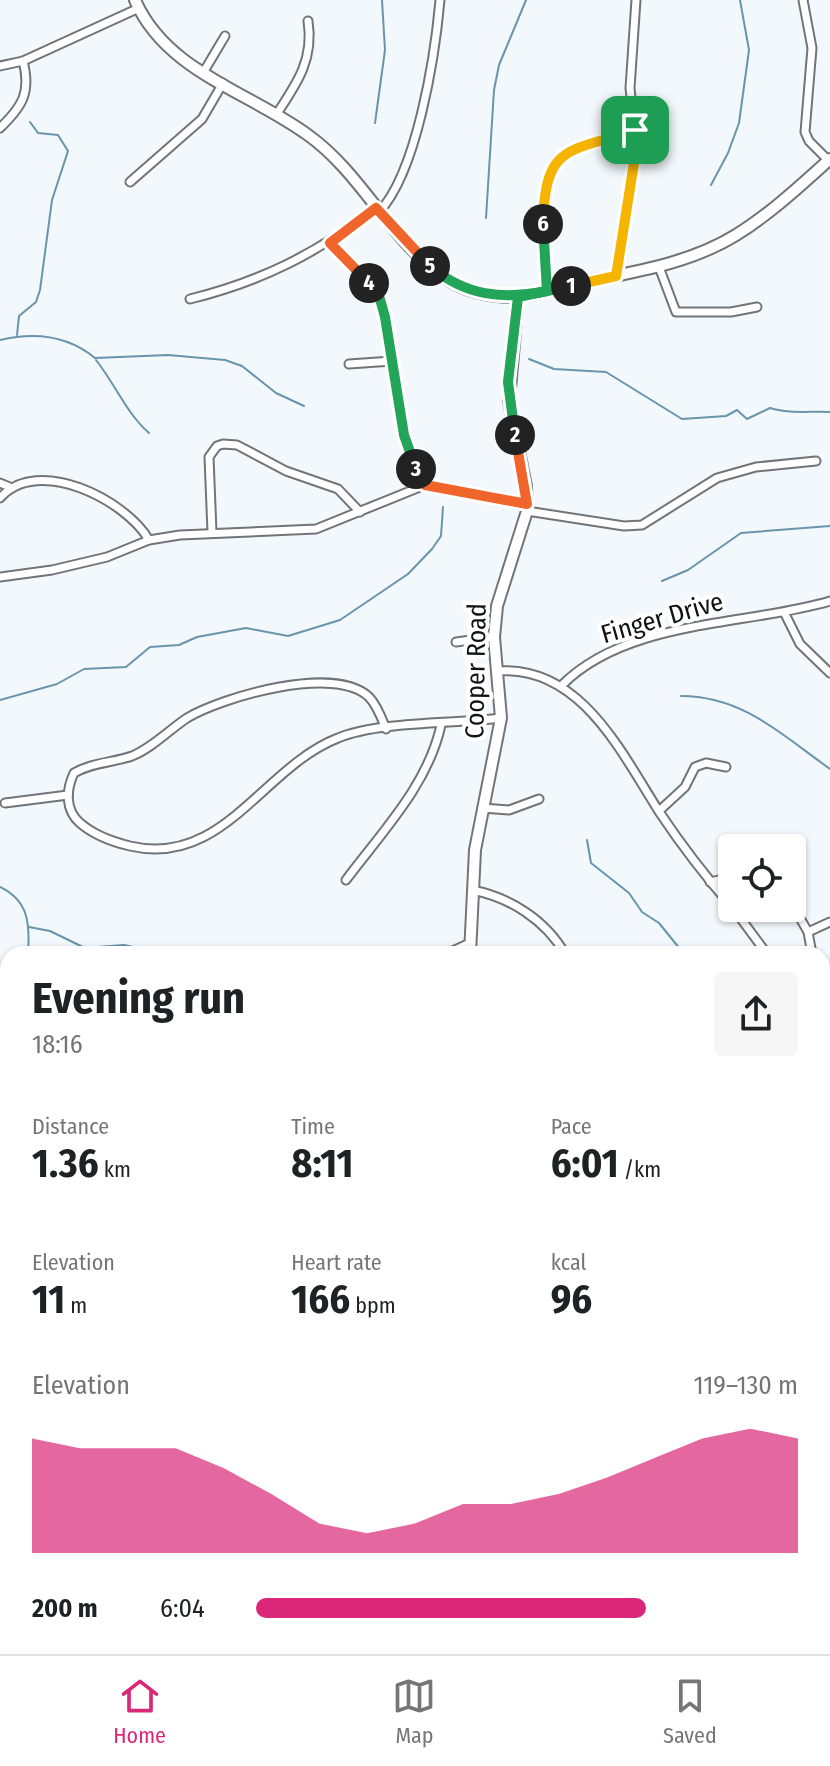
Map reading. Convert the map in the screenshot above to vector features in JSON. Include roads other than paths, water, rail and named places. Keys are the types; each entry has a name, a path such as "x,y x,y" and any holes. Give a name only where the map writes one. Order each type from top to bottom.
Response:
{"main road":[{"path":"137,4 153,32 175,54 203,73 278,112 318,141 416,253 453,283 490,296 518,297 659,267 735,236 829,160"},
{"name":"Cooper Road","path":"470,946 472,890 482,808 501,718 494,637 499,592 527,508 509,401 518,297"}],"street":[{"path":"190,299 252,280 330,243 377,210 397,187 420,118 440,0"},
{"path":"616,276 634,163 635,130 630,88 636,0"},
{"path":"803,0 812,48 805,132 809,141 829,160"},
{"path":"0,66 23,61 137,4"},
{"path":"278,112 306,67 311,36 308,21"},
{"path":"203,73 225,36"},
{"path":"0,128 19,110 26,96 23,61"},
{"path":"130,182 202,119 223,83"},
{"path":"547,291 543,208 551,165 562,155 635,130"},
{"path":"330,243 380,299 404,435 425,485"},
{"path":"659,267 676,312 731,312 757,307"},
{"path":"349,364 392,361"},
{"path":"212,532 209,457 223,444 237,445 286,471 338,489 351,499 360,512"},
{"path":"0,577 93,560 149,540 212,532 316,529 425,485 624,526 642,525 717,478 756,467 816,461"},
{"path":"0,498 12,488 33,480 95,493 130,515 149,540"},
{"path":"0,483 12,488"},
{"name":"Finger Drive","path":"562,685 581,666 614,651 709,622 785,614 830,601"},
{"path":"785,614 800,644 830,673"},
{"path":"456,642 494,637"},
{"path":"498,671 527,671 562,685 615,740 659,811 718,891"},
{"path":"386,729 369,697 348,687 327,684 263,690 207,707 133,756 86,766 74,773 68,795 75,817 106,839 139,848 172,848 219,829 312,752 337,738 386,729 501,718"},
{"path":"346,880 424,773 441,725"},
{"path":"659,811 685,787 695,767 706,763 726,767"},
{"path":"5,803 68,795"},
{"path":"482,808 509,810 539,799"},
{"path":"710,882 718,880"},
{"path":"472,890 512,903 547,931 559,946"},
{"path":"744,922 761,946"},
{"path":"802,922 811,946"},
{"path":"808,932 830,922"}],"waterway":[{"path":"375,123 385,50 382,0"},
{"path":"486,218 494,90 499,65 526,0"},
{"path":"711,185 739,123 749,50 740,0"},
{"path":"17,335 19,316 36,302 40,290 52,200 68,151 58,135 38,133 30,122"},
{"path":"0,340 25,336 50,337 73,344 95,358 168,355 225,360 242,366 276,393 304,406"},
{"path":"529,359 554,369 606,372 682,419 726,416 737,410 747,419 770,408 792,412 830,412"},
{"path":"96,360 134,417 149,433"},
{"path":"0,700 57,684 84,669 126,667 150,647 179,645 197,637 246,628 288,636 340,620 408,574 432,549 441,536 443,507"},
{"path":"662,581 688,570 741,533 830,526"},
{"path":"681,696 703,698 743,710 830,769"},
{"path":"587,840 591,863 629,893 642,912 659,923 678,946"},
{"path":"0,887 17,899 26,914 28,946"},
{"path":"29,927 50,931 81,946"},
{"path":"111,946 128,946"}]}
